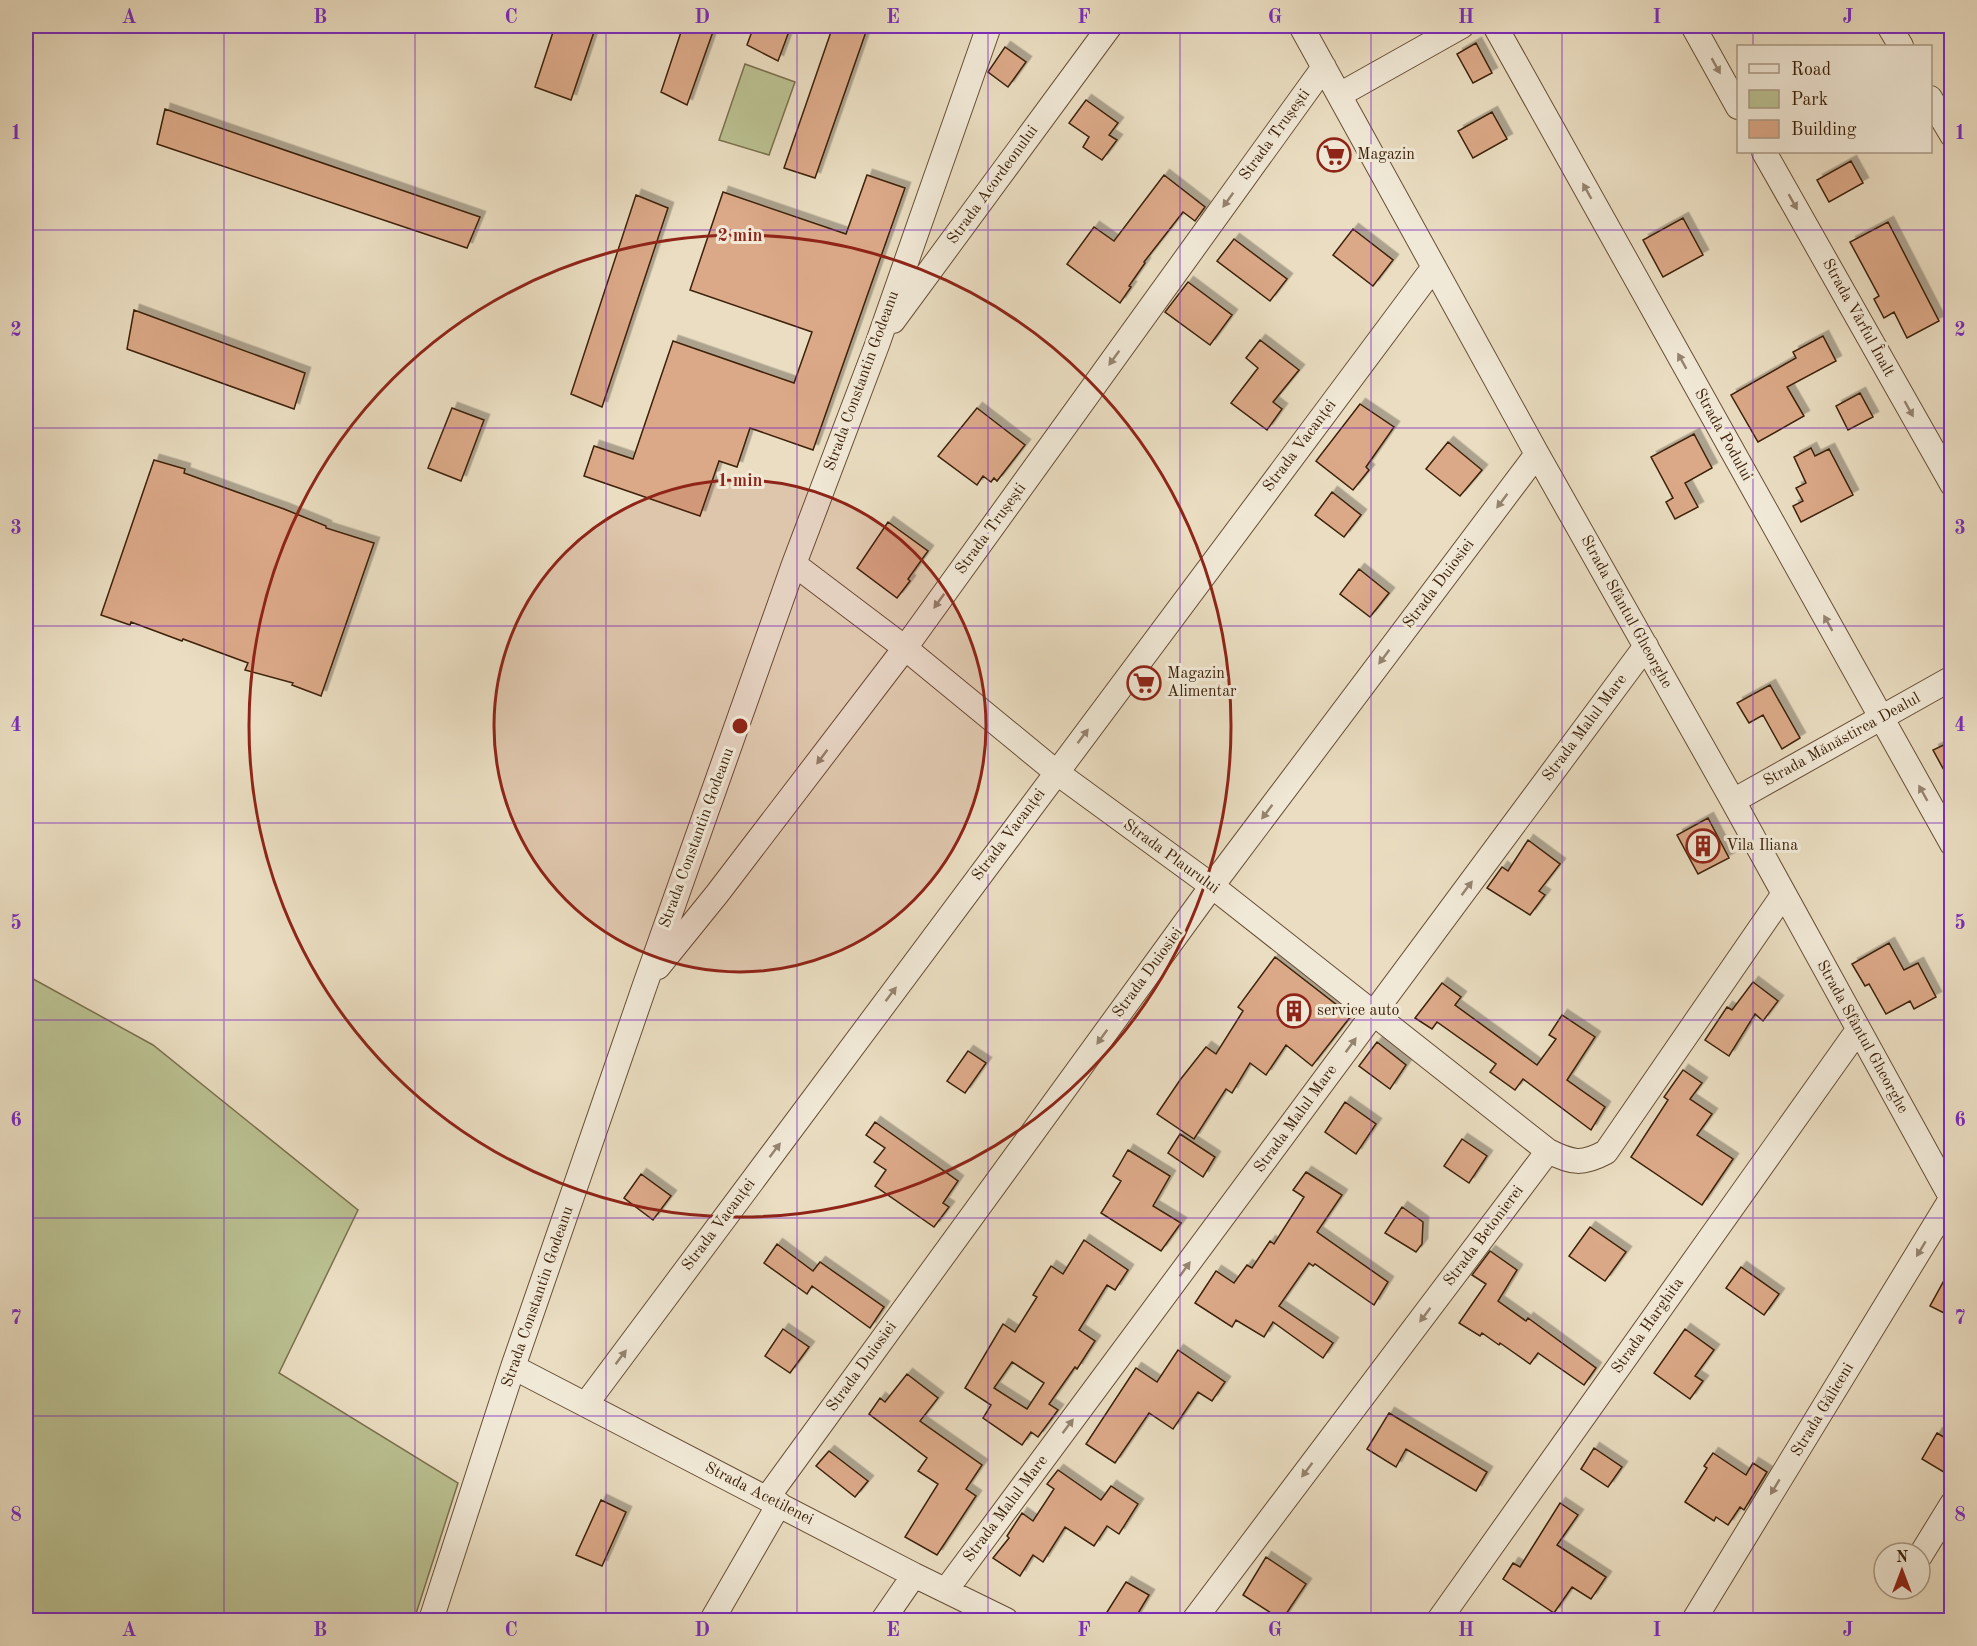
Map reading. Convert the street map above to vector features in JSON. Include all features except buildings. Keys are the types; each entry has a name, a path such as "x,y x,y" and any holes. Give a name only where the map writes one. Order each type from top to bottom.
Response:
{"street":[{"name":"Strada Constantin Godeanu","path":"431,1620 513,1367 646,982 794,564 877,345 989,26"},
{"name":"Strada Acordeonului","path":"877,345 1110,26"},
{"name":"Strada Sfântul Gheorghe","path":"1301,26 1341,94 1537,454 1733,801 1951,1199"},
{"path":"1341,94 1462,26"},
{"name":"Strada Podului","path":"1495,26 1952,844"},
{"path":"1693,26 1737,104"},
{"path":"1889,26 1900,45"},
{"name":"Strada Trușești","path":"646,982 717,894 906,648 1324,67"},
{"path":"1932,101 1952,135"},
{"name":"Strada Vârful Înalt","path":"1765,153 1952,484"},
{"name":"Strada Vacanței","path":"586,1404 1434,267"},
{"name":"Strada Duiosiei","path":"712,1620 773,1501 1212,886 1537,454"},
{"name":"Strada Plaurului","path":"794,564 906,648 1056,772 1212,886 1548,1151"},
{"name":"Strada Malul Mare","path":"946,1590 1646,646"},
{"name":"Strada Mănăstirea Dealul","path":"1733,801 1952,678"},
{"path":"1548,1151 1580,1163 1606,1152 1783,895"},
{"name":"Strada Harghita","path":"1439,1620 1858,1030"},
{"name":"Strada Betonierei","path":"1194,1620 1548,1151"},
{"name":"Strada Găliceni","path":"1694,1620 1951,1199"},
{"name":"Strada Acetilenei","path":"513,1367 914,1575 1006,1620"},
{"path":"1929,1541 1952,1503"},
{"path":"883,1620 914,1575"}],"green space":[{"path":"745,64 795,82 769,155 719,140"},
{"path":"26,975 153,1045 358,1210 279,1373 458,1483 414,1620 26,1620"}],"place":[{"name":"Magazin","path":"1334,155"},
{"name":"Magazin Alimentar","path":"1144,683"},
{"name":"Vila Iliana","path":"1703,846"},
{"name":"service auto","path":"1294,1011"}]}
